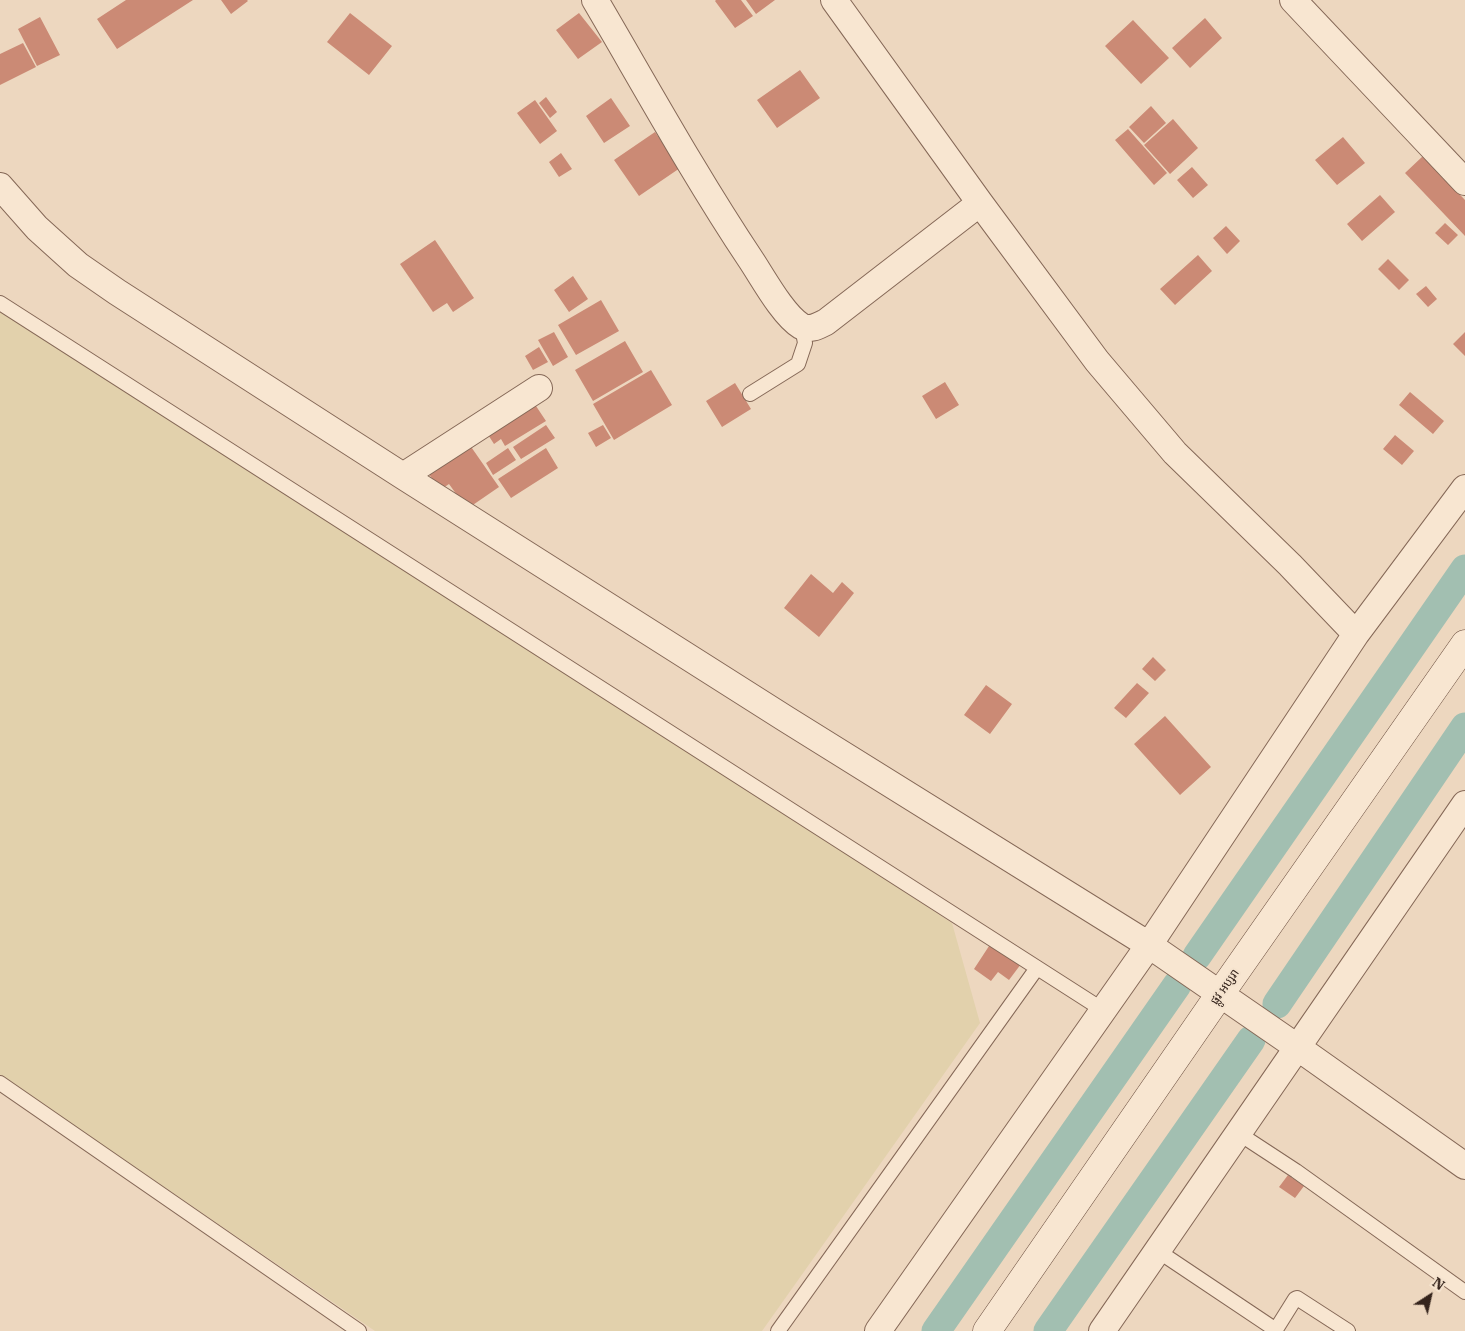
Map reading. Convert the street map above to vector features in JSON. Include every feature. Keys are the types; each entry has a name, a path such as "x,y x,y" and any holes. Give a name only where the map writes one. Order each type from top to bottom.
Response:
{"street":[{"path":"595,0 713,203 776,299 802,327 813,328 826,322 980,203"},
{"path":"834,0 980,203 1097,361 1169,446 1290,565 1356,634"},
{"path":"1293,0 1465,182"},
{"path":"0,186 37,228 78,266 402,476 1149,945 1298,1047 1465,1166"},
{"path":"402,476 539,388"},
{"path":"878,1331 1149,945 1356,634 1465,488"},
{"name":"ផ្លូវ អប្សរា","path":"988,1331 1220,994 1465,644"},
{"path":"1102,1331 1465,804"}],"lane":[{"path":"0,303 1103,1010"},
{"path":"750,394 798,364 805,343 802,327"},
{"path":"778,1331 1037,968"},
{"path":"0,1083 359,1331"},
{"path":"1238,1133 1296,1171 1465,1292"},
{"path":"1158,1251 1276,1330 1297,1298 1348,1331"}],"shaded area":[{"path":"0,295 952,923 980,1023 762,1331 375,1331 0,1075"}],"building":[{"path":"126,0 193,0 117,49 97,19"},
{"path":"221,0 247,0 248,1 231,14"},
{"path":"716,0 741,0 753,16 735,28"},
{"path":"746,0 775,0 756,14"},
{"path":"350,13 392,46 369,75 327,42"},
{"path":"579,13 602,42 578,59 556,30"},
{"path":"40,17 60,55 37,66 18,29"},
{"path":"1205,18 1222,38 1190,68 1172,48"},
{"path":"1133,20 1169,58 1141,84 1105,46"},
{"path":"23,43 36,67 0,85 0,54"},
{"path":"800,70 820,98 777,128 757,100"},
{"path":"546,97 557,112 550,118 539,103"},
{"path":"611,98 630,126 604,143 586,116"},
{"path":"535,100 557,131 540,144 517,113"},
{"path":"1151,106 1166,123 1144,143 1129,127"},
{"path":"1173,119 1198,148 1170,174 1144,145"},
{"path":"1128,129 1167,173 1154,185 1115,140"},
{"path":"655,132 680,168 639,196 614,160"},
{"path":"1343,137 1365,163 1337,185 1315,160"},
{"path":"561,153 572,169 559,177 549,162"},
{"path":"1423,156 1465,200 1465,236 1405,173"},
{"path":"1192,167 1208,185 1193,198 1177,180"},
{"path":"1380,195 1395,212 1362,241 1347,224"},
{"path":"1445,223 1458,235 1448,245 1435,233"},
{"path":"1226,226 1240,241 1227,254 1213,238"},
{"path":"435,240 474,298 453,312 447,303 433,312 400,264"},
{"path":"1198,255 1212,271 1175,305 1160,289"},
{"path":"1388,259 1409,280 1399,290 1378,269"},
{"path":"573,276 588,299 569,312 554,290"},
{"path":"1426,286 1437,299 1428,307 1416,294"},
{"path":"601,300 619,331 576,355 558,325"},
{"path":"554,332 568,357 553,366 538,340"},
{"path":"1465,332 1465,356 1453,344"},
{"path":"625,341 643,372 593,401 575,370"},
{"path":"539,347 548,362 533,370 525,356"},
{"path":"651,370 672,405 614,440 593,404"},
{"path":"945,382 959,405 936,419 922,396"},
{"path":"735,383 751,409 722,427 706,401"},
{"path":"1410,392 1444,421 1433,434 1399,405"},
{"path":"532,400 546,421 505,446 501,439 494,444 485,430"},
{"path":"546,425 555,438 521,459 513,447"},
{"path":"603,425 611,438 596,447 588,433"},
{"path":"1395,435 1414,451 1402,465 1383,449"},
{"path":"467,441 499,487 467,509 449,484 440,490 426,470"},
{"path":"508,448 516,460 493,475 486,463"},
{"path":"546,448 558,468 511,498 498,479"},
{"path":"811,574 833,593 842,582 854,593 819,637 784,608"},
{"path":"1153,657 1166,670 1155,681 1142,669"},
{"path":"1137,683 1149,693 1126,718 1114,708"},
{"path":"986,685 1012,704 990,734 964,715"},
{"path":"1165,716 1211,767 1180,795 1134,744"},
{"path":"991,943 1021,964 1009,980 998,972 991,981 974,969"},
{"path":"1288,1175 1304,1186 1295,1198 1279,1187"}],"waterway":[{"path":"1197,956 1465,569"},
{"path":"1277,1004 1465,727"},
{"path":"936,1331 1177,985"},
{"path":"1048,1331 1251,1040"}]}
